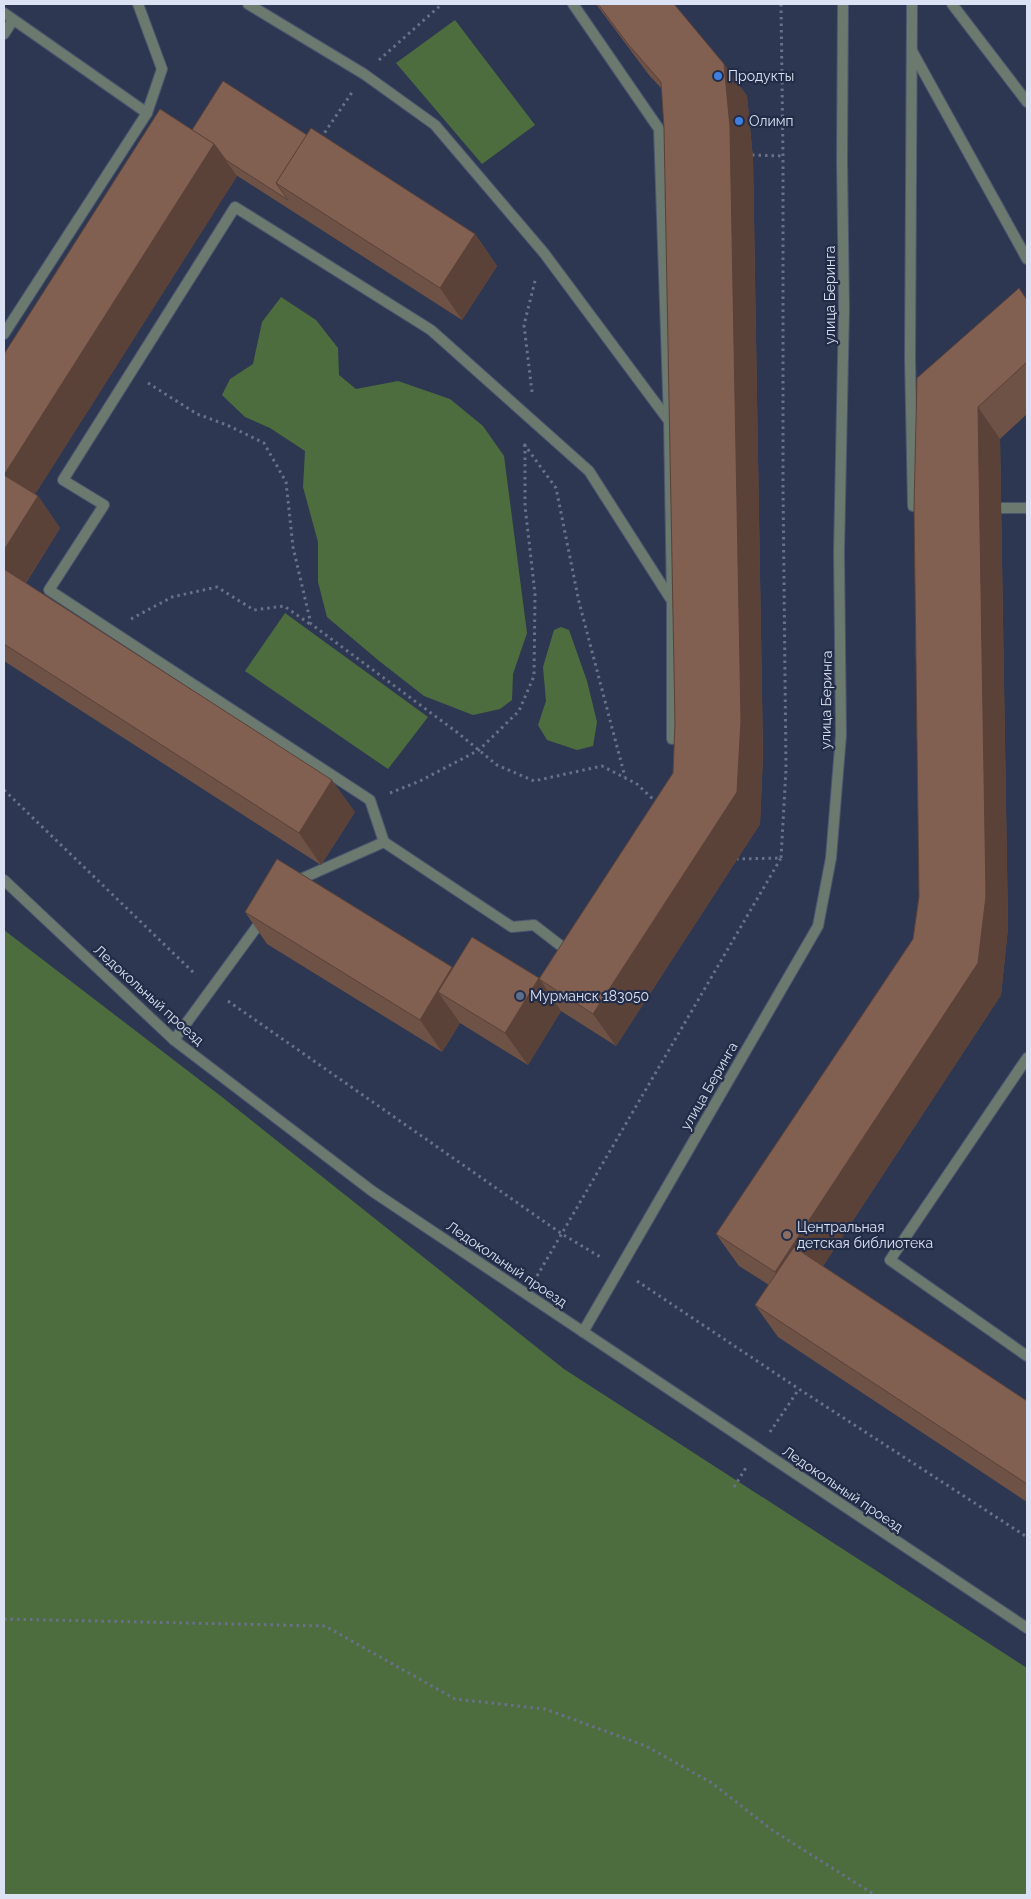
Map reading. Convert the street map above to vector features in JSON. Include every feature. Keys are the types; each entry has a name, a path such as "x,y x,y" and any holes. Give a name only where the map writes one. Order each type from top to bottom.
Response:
{"street":[{"path":"4,334 147,114 162,68 138,4"},
{"path":"248,4 364,74 435,125 544,253 669,421"},
{"path":"573,4 659,129 669,421 672,739"},
{"name":"улица Беринга","path":"583,1332 818,926 831,858 841,734 840,552 844,309 842,160 843,4"},
{"path":"912,4 910,359 913,506 937,508"},
{"path":"952,4 1027,102"},
{"path":"4,13 147,114"},
{"path":"4,34 13,20"},
{"path":"912,50 1027,259"},
{"path":"576,933 565,949 534,925 512,927 384,842 370,800 49,590 104,505 63,480 235,207 431,330 589,471 672,601"},
{"path":"1002,508 1027,508"},
{"path":"288,884 384,842"},
{"name":"Ледокольный проезд","path":"4,880 174,1040 372,1190 1027,1628"},
{"path":"174,1040 272,906"},
{"path":"1027,1058 890,1260 1027,1356"}],"path":[{"path":"527,1294 781,858 786,769 781,4"},
{"path":"752,155 783,156"},
{"path":"370,800 420,781 479,750 519,711 534,676 535,594 525,506 524,444 534,422 532,377 524,325 544,253"},
{"path":"132,372 197,414 264,443 286,482 293,547 311,624"},
{"path":"524,444 556,488 579,602 625,778"},
{"path":"107,628 130,619 172,597 217,587 254,610 284,606 311,624 497,765 534,781 602,766 637,784 664,810"},
{"path":"4,790 211,989 562,1234 619,1269 1027,1537"},
{"path":"737,859 781,858"},
{"path":"4,1619 325,1626 455,1699 545,1709 646,1746 712,1783 772,1830 876,1895"}],"green space":[{"path":"455,20 535,125 482,164 396,63"},
{"path":"281,297 316,320 338,348 339,375 356,389 398,381 450,399 483,426 504,456 527,633 513,674 512,700 500,709 473,715 424,696 327,617 318,582 318,542 303,487 305,451 270,428 245,417 222,395 230,379 253,364 262,322"},
{"path":"285,613 428,717 388,769 245,671"},
{"path":"561,627 569,630 587,681 597,722 593,746 577,750 547,740 538,725 546,701 543,667 554,630"},
{"path":"4,930 222,1097 564,1369 1027,1668 1027,1895 4,1895"}],"building":[{"path":"598,4 674,4 724,64 730,127 741,721 737,792 593,1014 539,979 673,773 675,723 664,128 661,82 627,43"},
{"path":"223,81 307,135 276,183 288,200 226,160 214,144 192,130"},
{"path":"160,109 214,144 4,475 4,354"},
{"path":"311,128 475,234 440,288 276,183"},
{"path":"1019,288 1027,300 1027,362 978,407 986,896 978,963 775,1272 716,1234 913,939 919,897 914,508 917,378"},
{"path":"4,475 38,496 4,550"},
{"path":"4,569 332,780 299,833 4,644"},
{"path":"277,859 452,967 420,1020 245,912"},
{"path":"472,937 539,978 505,1033 438,992"},
{"path":"794,1247 1027,1401 1027,1484 755,1305"}],"place":[{"name":"Продукты","path":"718,76"},
{"name":"Олимп","path":"739,121"},
{"name":"Мурманск 183050","path":"520,996"},
{"name":"Центральная детская библиотека","path":"787,1235"}]}
